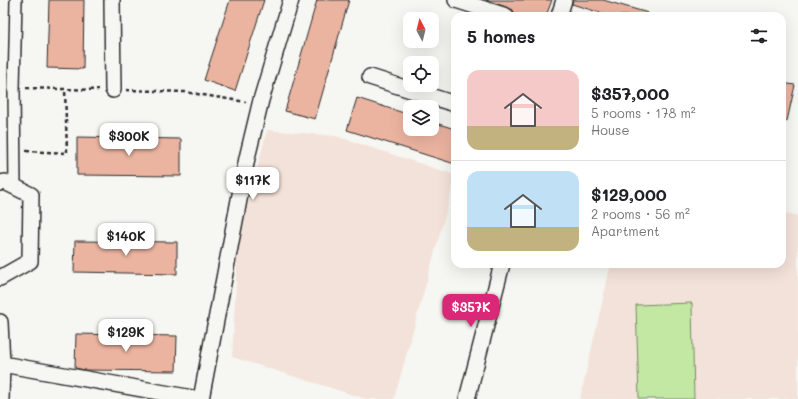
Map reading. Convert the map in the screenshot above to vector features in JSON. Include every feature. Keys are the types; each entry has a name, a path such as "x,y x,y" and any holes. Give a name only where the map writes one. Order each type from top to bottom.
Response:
{"street":[{"path":"15,187 14,88 16,0"},
{"path":"112,0 113,90"},
{"path":"201,399 247,158 260,105 292,0"},
{"path":"456,0 494,12"},
{"path":"560,12 564,0"},
{"path":"370,77 451,103"},
{"path":"0,183 4,182 31,195 30,261 0,278"},
{"path":"467,399 501,268"},
{"path":"0,322 2,364 1,399"},
{"path":"2,364 198,399"}],"path":[{"path":"14,88 185,92 260,105"},
{"path":"15,150 67,153 65,89"}],"shaded area":[{"path":"267,130 336,136 451,174 451,193 394,399 366,399 232,357 238,243"},
{"path":"786,213 798,216 798,399 580,399 610,268 786,268"}],"green space":[{"path":"692,303 694,399 639,399 636,305"}],"building":[{"path":"49,0 84,0 83,69 47,68"},
{"path":"230,0 264,0 235,91 204,80"},
{"path":"317,0 349,0 315,119 285,111"},
{"path":"486,0 552,0 548,12 514,12 509,8"},
{"path":"573,0 603,0 645,12 598,12 572,4"},
{"path":"786,84 795,85 786,121"},
{"path":"357,98 403,113 403,136 439,136 439,124 451,128 451,163 347,130"},
{"path":"77,137 181,139 181,176 77,175"},
{"path":"75,241 177,242 177,274 74,272"},
{"path":"76,334 177,336 176,371 85,370 75,368"}]}
